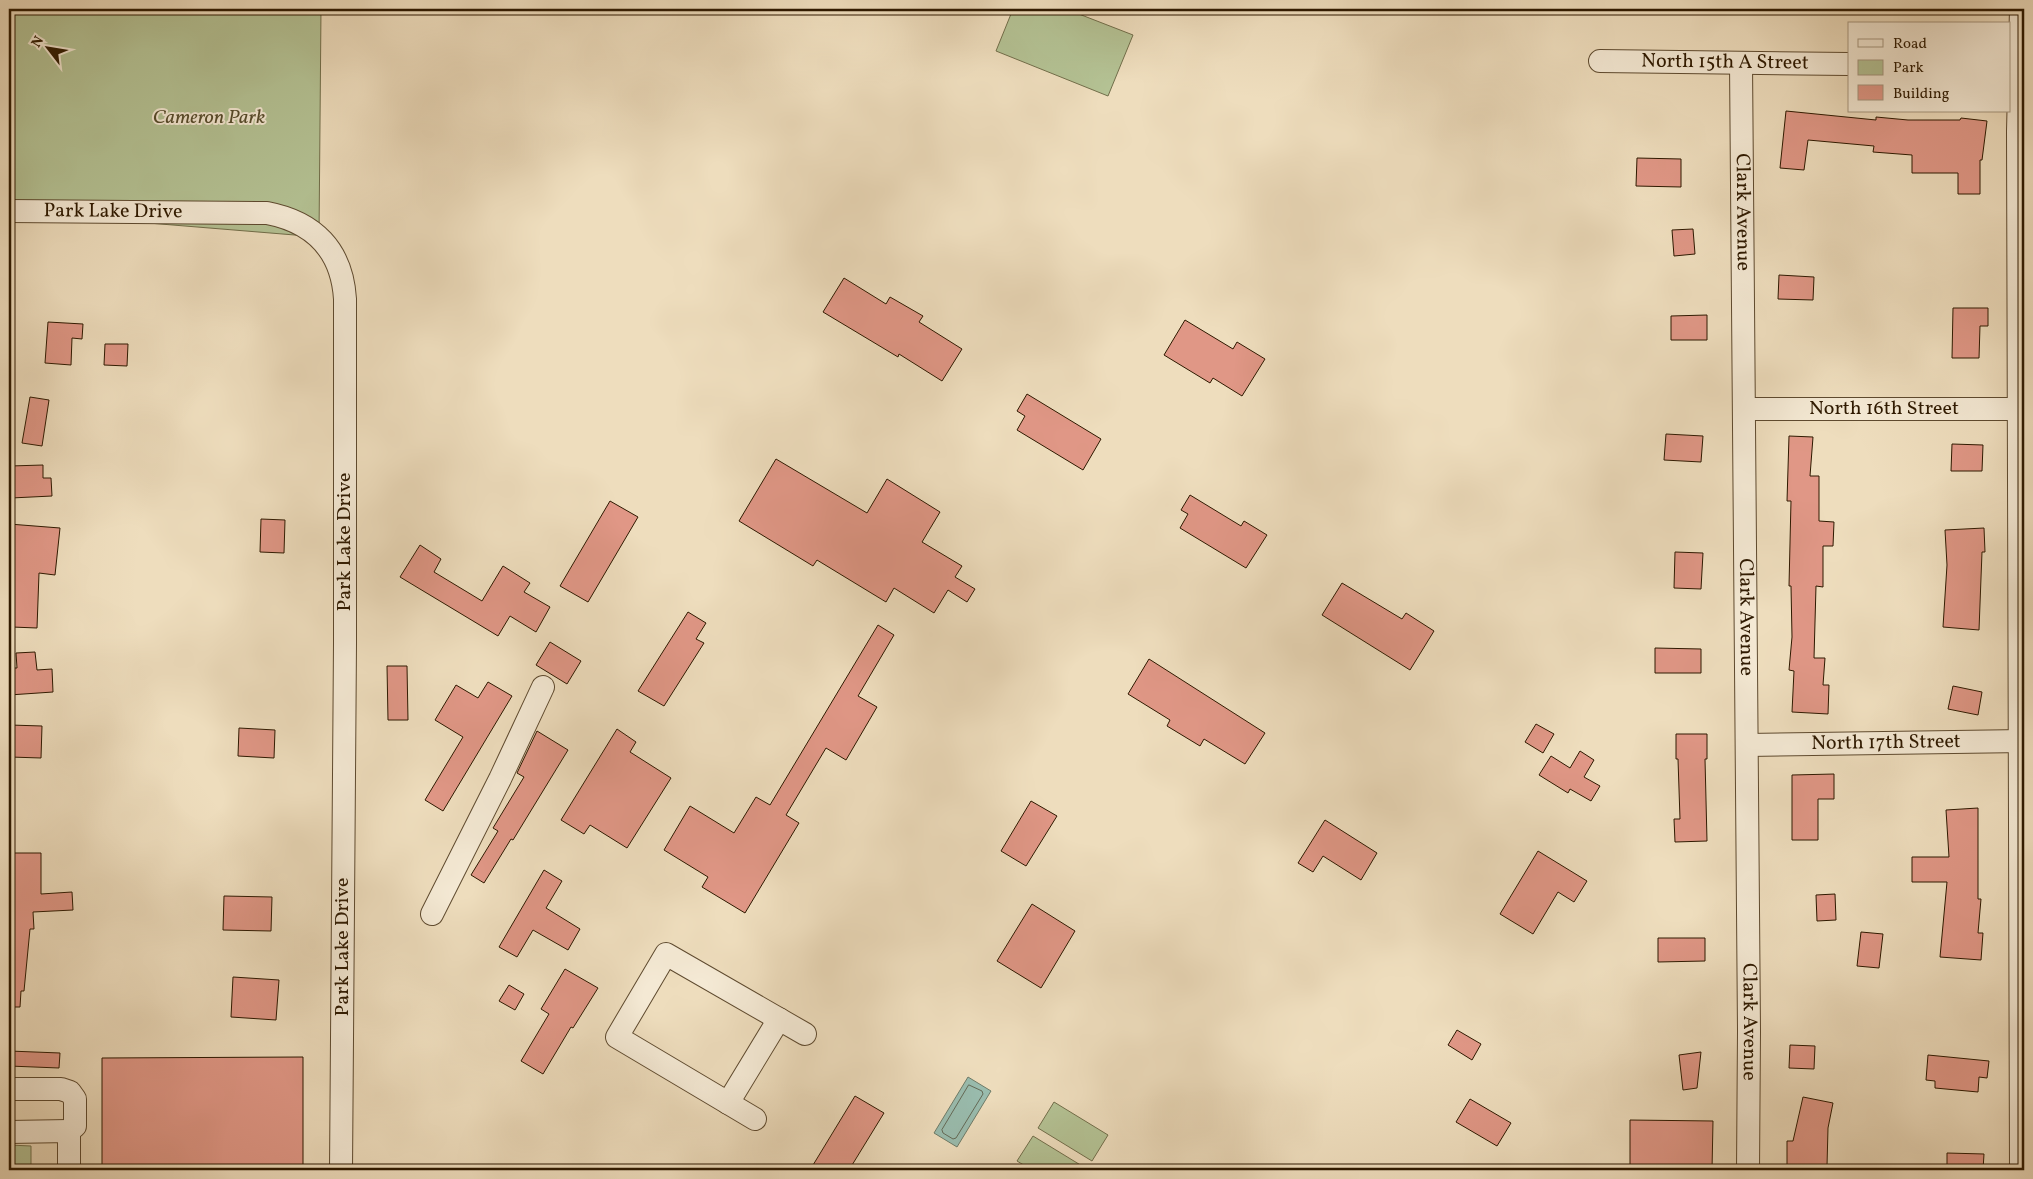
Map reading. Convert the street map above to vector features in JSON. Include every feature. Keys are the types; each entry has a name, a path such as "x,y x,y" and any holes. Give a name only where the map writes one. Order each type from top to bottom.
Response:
{"street":[{"path":"2021,9 2018,65 2022,741 2021,1170"},
{"name":"North 15th A Street","path":"1600,61 1848,64"},
{"name":"Clark Avenue","path":"1741,63 1747,745 1748,1170"},
{"name":"Park Lake Drive","path":"9,210 267,213 286,217 305,226 319,237 329,248 341,273 344,282 345,299 341,1170"},
{"name":"North 16th Street","path":"1744,409 2021,409"},
{"path":"432,914 500,779 543,687"},
{"name":"North 17th Street","path":"1747,745 2022,741"},
{"path":"755,1118 617,1037 666,954 805,1034"},
{"path":"728,1103 779,1019"},
{"path":"9,1089 61,1090 70,1092 75,1099 74,1126 69,1131 9,1132"},
{"path":"69,1131 69,1170"}],"green space":[{"name":"Cameron Park","path":"9,9 321,9 319,237 14,212 9,208"},
{"path":"1013,9 1066,9 1133,35 1108,96 996,51"},
{"path":"1054,1102 1108,1135 1092,1161 1038,1128"},
{"path":"1033,1136 1087,1169 1032,1170 1017,1161"},
{"path":"9,1145 31,1146 31,1170 9,1170"}],"water":[{"path":"968,1077 991,1091 957,1147 934,1133"}],"building":[{"path":"1786,111 1876,120 1876,117 1908,120 1960,120 1961,118 1987,121 1982,160 1980,160 1980,194 1958,194 1958,173 1912,173 1912,155 1873,152 1874,146 1808,140 1804,170 1780,168"},
{"path":"1637,158 1681,159 1681,187 1636,186"},
{"path":"1693,229 1695,254 1674,256 1672,230"},
{"path":"1779,275 1814,277 1813,300 1778,299"},
{"path":"844,278 886,304 890,297 923,316 919,322 962,349 942,381 899,354 898,357 823,312"},
{"path":"1953,308 1988,308 1988,326 1980,326 1979,358 1952,358"},
{"path":"1707,315 1707,340 1671,340 1671,316"},
{"path":"1185,320 1233,349 1237,342 1265,359 1242,396 1213,378 1210,383 1164,355"},
{"path":"48,322 83,324 82,339 72,338 71,365 45,363"},
{"path":"105,344 128,344 127,366 104,365"},
{"path":"1027,394 1101,439 1083,470 1017,430 1025,416 1017,411"},
{"path":"30,397 49,400 42,446 22,443"},
{"path":"1666,434 1703,436 1701,462 1664,460"},
{"path":"1789,436 1813,437 1810,476 1819,476 1819,521 1834,522 1833,546 1823,546 1823,587 1816,586 1814,658 1825,658 1823,685 1829,685 1828,714 1792,712 1794,671 1789,670 1792,637 1791,586 1789,586 1791,501 1787,501"},
{"path":"1952,444 1983,445 1982,471 1951,471"},
{"path":"776,459 867,513 887,479 940,512 922,542 962,566 955,577 975,589 967,602 948,590 934,613 894,588 886,602 817,560 813,566 739,521"},
{"path":"43,465 43,478 51,478 52,496 11,498 10,466"},
{"path":"1190,495 1241,526 1244,521 1267,535 1246,568 1180,528 1188,514 1181,510"},
{"path":"610,501 638,517 588,602 560,586"},
{"path":"261,519 285,520 284,553 260,552"},
{"path":"9,524 60,528 55,575 39,573 37,628 12,627 13,571 9,571"},
{"path":"1984,528 1985,552 1982,552 1979,630 1943,627 1947,565 1945,530"},
{"path":"420,545 441,559 434,572 482,601 503,566 530,583 524,592 550,607 536,632 510,616 498,636 400,577"},
{"path":"1675,552 1703,553 1701,589 1674,588"},
{"path":"1342,583 1402,619 1406,613 1434,631 1410,670 1322,615"},
{"path":"688,612 706,623 696,639 704,643 664,706 638,691"},
{"path":"878,625 894,635 858,696 877,707 846,760 826,748 786,815 799,823 745,913 702,887 708,877 664,850 690,806 734,833 756,797 770,805"},
{"path":"550,642 581,661 567,684 536,665"},
{"path":"1655,648 1701,649 1701,673 1655,673"},
{"path":"35,652 37,670 52,669 53,692 9,695 9,668 17,668 16,653"},
{"path":"1149,659 1265,733 1245,764 1204,739 1200,746 1167,726 1170,720 1128,694"},
{"path":"387,666 407,666 408,720 388,720"},
{"path":"488,682 512,696 443,811 425,800 463,737 435,720 456,685 478,698"},
{"path":"1953,686 1982,692 1978,715 1948,709"},
{"path":"1536,724 1554,734 1543,753 1525,742"},
{"path":"10,725 42,726 41,758 10,757"},
{"path":"239,728 275,730 274,758 238,756"},
{"path":"617,729 636,742 630,752 671,778 627,848 590,825 584,834 561,820"},
{"path":"537,731 568,750 513,840 511,839 484,883 471,875 498,831 493,828 524,777 517,773"},
{"path":"1676,734 1707,734 1707,759 1705,759 1707,841 1675,842 1674,819 1680,819"},
{"path":"1580,751 1594,760 1584,777 1600,786 1591,801 1570,789 1568,793 1539,775 1551,756 1570,768"},
{"path":"1834,774 1834,799 1818,799 1818,840 1792,840 1792,775"},
{"path":"1031,801 1057,816 1026,866 1001,851"},
{"path":"1978,808 1978,899 1981,899 1978,933 1983,933 1981,960 1940,957 1947,882 1912,882 1912,857 1949,857 1946,810"},
{"path":"1325,820 1377,853 1361,880 1323,856 1313,872 1298,863"},
{"path":"1538,851 1587,881 1574,902 1558,892 1533,934 1500,914"},
{"path":"12,853 41,853 41,894 72,892 73,910 33,912 34,929 30,929 24,991 21,991 20,1007 9,1007 9,950 13,951 10,896 12,896"},
{"path":"544,870 562,881 546,908 580,929 568,950 533,930 517,957 499,947"},
{"path":"1835,894 1836,920 1817,921 1816,895"},
{"path":"224,896 272,897 271,931 223,930"},
{"path":"1032,904 1075,931 1041,988 997,961"},
{"path":"1861,932 1883,934 1879,968 1857,966"},
{"path":"1658,938 1705,938 1705,961 1658,962"},
{"path":"565,969 598,988 573,1028 571,1027 543,1074 521,1061 549,1014 541,1009"},
{"path":"233,977 279,980 276,1020 231,1017"},
{"path":"509,985 524,994 515,1010 499,1001"},
{"path":"1457,1030 1481,1044 1472,1060 1448,1045"},
{"path":"1790,1045 1815,1046 1814,1069 1789,1068"},
{"path":"9,1051 60,1053 59,1068 9,1066"},
{"path":"1701,1052 1697,1088 1683,1090 1679,1055"},
{"path":"1928,1055 1989,1061 1987,1078 1979,1077 1978,1092 1935,1088 1935,1081 1926,1080"},
{"path":"303,1057 303,1170 102,1170 102,1058"},
{"path":"855,1096 884,1113 849,1170 810,1170"},
{"path":"1803,1097 1833,1103 1828,1128 1827,1166 1787,1165 1787,1141 1793,1141"},
{"path":"1470,1099 1511,1123 1497,1146 1456,1122"},
{"path":"1630,1120 1713,1121 1712,1170 1630,1170"},
{"path":"1947,1153 1984,1154 1983,1170 1947,1170"}]}
